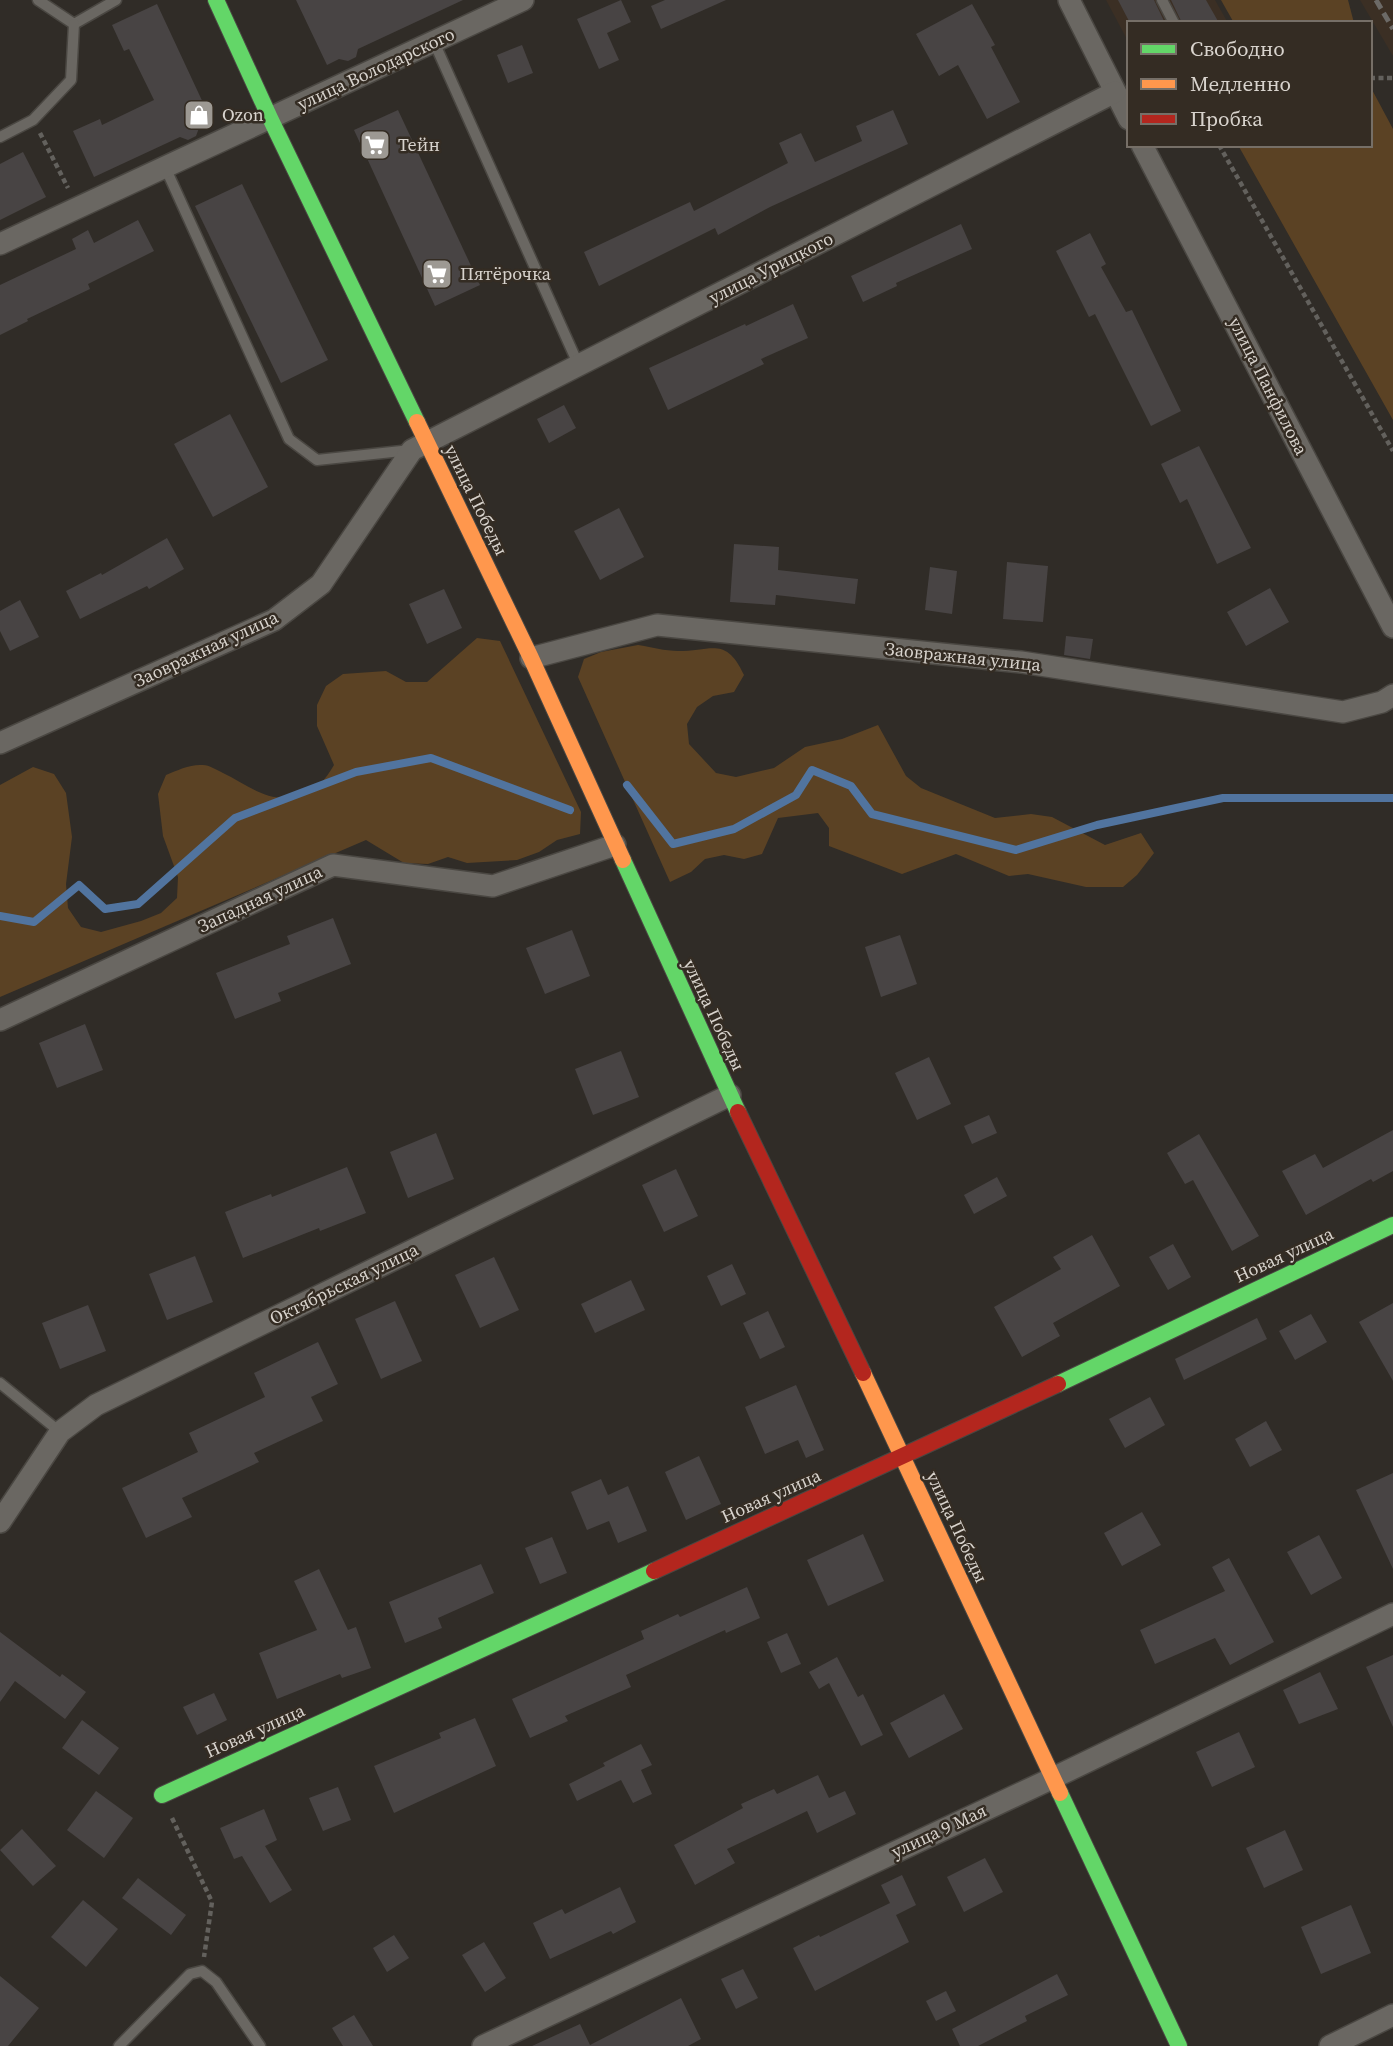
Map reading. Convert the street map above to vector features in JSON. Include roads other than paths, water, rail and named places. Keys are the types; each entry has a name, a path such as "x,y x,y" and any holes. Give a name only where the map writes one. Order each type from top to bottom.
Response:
{"street":[{"name":"улица Победы","path":"216,0 419,447 531,658 730,1095 1179,2046"},
{"name":"улица Володарского","path":"0,244 523,0"},
{"path":"1069,0 1122,90 1127,111"},
{"name":"улица Урицкого","path":"419,447 1122,90"},
{"name":"улица Панфилова","path":"1143,147 1393,627"},
{"name":"Заовражная улица","path":"0,743 274,620 321,584 419,447"},
{"name":"Заовражная улица","path":"531,658 657,625 1021,662 1343,712 1382,702 1393,695"},
{"name":"Западная улица","path":"0,1020 333,865 493,886 615,845"},
{"name":"Октябрьская улица","path":"0,1522 60,1432 96,1405 730,1095"},
{"name":"Новая улица","path":"162,1795 903,1457 1393,1225"},
{"name":"улица 9 Мая","path":"483,2046 1053,1778 1393,1614"},
{"path":"1330,2046 1393,2015"}],"lane":[{"path":"38,0 74,24"},
{"path":"74,24 116,0"},
{"path":"1162,0 1173,21"},
{"path":"0,137 33,120 71,80 74,24"},
{"path":"434,42 579,366"},
{"path":"165,167 289,439 317,460 419,447"},
{"path":"0,1383 60,1432"},
{"path":"119,2046 190,1974 202,1971 216,1982 260,2046"}],"waterway":[{"path":"0,916 34,922 79,885 105,909 138,904 235,818 356,772 431,758 570,810"},
{"path":"627,785 673,844 734,829 796,795 812,770 851,786 872,814 1016,850 1097,825 1223,798 1393,798"}],"railway":[{"path":"1376,0 1393,29"}],"place":[{"name":"Ozon","path":"199,115"},
{"name":"Тейн","path":"375,145"},
{"name":"Пятёрочка","path":"437,274"}]}
